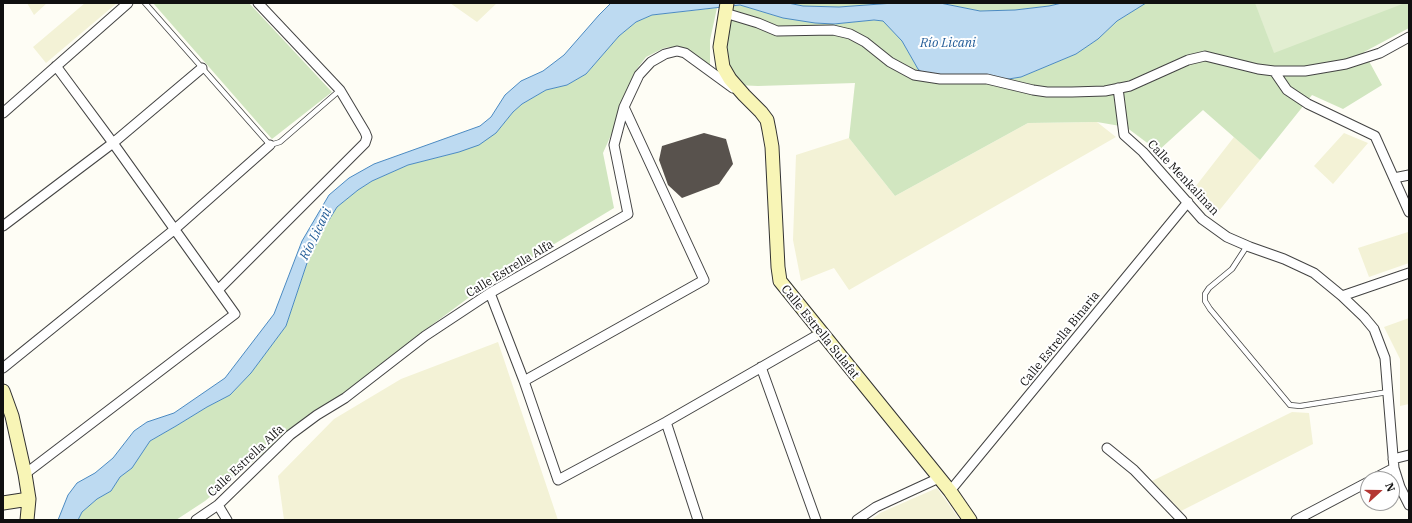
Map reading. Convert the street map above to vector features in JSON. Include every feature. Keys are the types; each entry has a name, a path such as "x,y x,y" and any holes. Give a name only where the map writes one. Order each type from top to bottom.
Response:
{"street":[{"path":"3,113 128,3"},
{"path":"218,290 365,143 367,137 340,90 258,3"},
{"path":"726,8 777,31 833,30 850,34 865,42 890,62 914,74 940,79 987,80 1047,92 1105,91 1130,86 1188,60 1205,56 1258,69 1274,71 1305,71 1346,64 1380,53 1409,37"},
{"name":"Calle Estrella Sulafat","path":"726,8 720,47 723,67 730,79 761,112 766,120 769,130 772,148 780,281 950,491 970,520"},
{"name":"Calle Estrella Alfa","path":"196,520 218,505 296,431 317,415 345,398 425,336 490,293 628,214 614,145 624,107 639,75 651,62 665,54 677,51 685,53 744,95"},
{"path":"25,474 235,314 114,143 56,66"},
{"path":"3,226 114,143 202,68"},
{"path":"1274,71 1287,90 1308,104 1375,136 1409,212"},
{"name":"Calle Menkalinan","path":"1118,88 1124,135 1143,152 1202,219 1227,237 1284,259 1314,273 1364,316 1374,329 1385,358 1393,464 1400,487 1409,505"},
{"path":"524,381 704,280 624,107"},
{"path":"3,368 175,229 270,145"},
{"path":"1394,178 1409,175"},
{"name":"Calle Estrella Binaria","path":"950,491 1188,202"},
{"path":"1342,296 1409,273"},
{"path":"490,293 524,381 558,480 666,422 821,333"},
{"path":"761,368 816,520"},
{"path":"3,392 7,417 25,474 28,499 27,520"},
{"path":"666,422 698,520"},
{"path":"1107,448 1134,470 1182,520"},
{"path":"1384,471 1409,455"},
{"path":"857,520 876,507 939,478"},
{"path":"1296,520 1360,486"},
{"path":"3,503 28,499"},
{"path":"218,505 227,520"}],"lane":[{"path":"145,3 270,145 280,142 340,90"},
{"path":"1247,246 1232,269 1209,288 1205,294 1205,301 1290,405 1300,406 1388,392"}],"green space":[{"path":"27,3 47,3 34,15"},
{"path":"85,3 117,3 46,63 33,47"},
{"path":"153,3 249,3 332,92 272,139"},
{"path":"450,3 497,3 477,22"},
{"path":"788,3 894,3 839,7 803,6"},
{"path":"940,3 1062,3 1015,10 980,11"},
{"path":"1146,3 1409,3 1409,28 1364,52 1382,85 1343,109 1312,95 1260,160 1203,110 1158,151 1126,127 1097,122 1028,123 895,196 849,138 855,83 758,86 736,85 728,72 726,51 732,6 740,5 783,18 834,24 874,20 884,21 902,41 918,69 996,81 1021,77 1076,54 1098,39 1117,21"},
{"path":"1255,3 1405,3 1274,53"},
{"path":"717,8 710,40 710,69 691,53 679,46 664,48 646,57 636,70 625,94 615,126 603,153 614,208 483,287 413,339 377,372 300,423 205,501 176,520 78,520 82,512 97,499 111,491 120,477 132,468 150,441 230,395 251,373 286,326 307,263 324,228 337,207 358,190 372,181 408,165 459,152 496,133 513,112 522,104 546,90 567,85 586,74 619,36 636,22 652,15"},
{"path":"1097,122 1116,137 849,290 834,268 801,281 793,240 796,155 849,138 895,196 1028,123"},
{"path":"1344,133 1368,143 1333,184 1314,166"},
{"path":"1234,137 1260,160 1214,217 1192,191"},
{"path":"1408,232 1409,263 1369,277 1358,248"},
{"path":"1409,318 1409,404 1400,406 1400,359 1384,327"},
{"path":"498,342 558,520 284,520 278,476 334,419 401,379"},
{"path":"1292,412 1309,413 1313,444 1181,511 1152,481"},
{"path":"937,488 960,520 871,520 880,513"}],"water":[{"name":"Río Licani","path":"611,3 788,3 803,6 839,7 894,3 940,3 980,11 1015,10 1062,3 1146,3 1117,21 1098,39 1076,54 1021,77 996,81 931,80 918,69 902,41 883,21 874,20 834,24 815,23 783,18 740,5 652,15 636,22 619,36 586,74 567,85 546,90 522,104 513,112 496,133 479,145 459,152 408,165 372,181 337,207 324,228 307,263 286,326 251,373 230,395 150,441 132,468 120,477 111,491 97,499 82,512 78,520 58,520 68,495 77,483 95,473 113,458 134,431 147,422 174,413 225,378 274,314 302,241 329,195 349,178 374,164 480,126 491,117 505,95 521,81 543,71 564,55"}],"building":[{"path":"704,133 726,139 733,164 719,184 682,198 668,185 659,160 662,146"}]}
